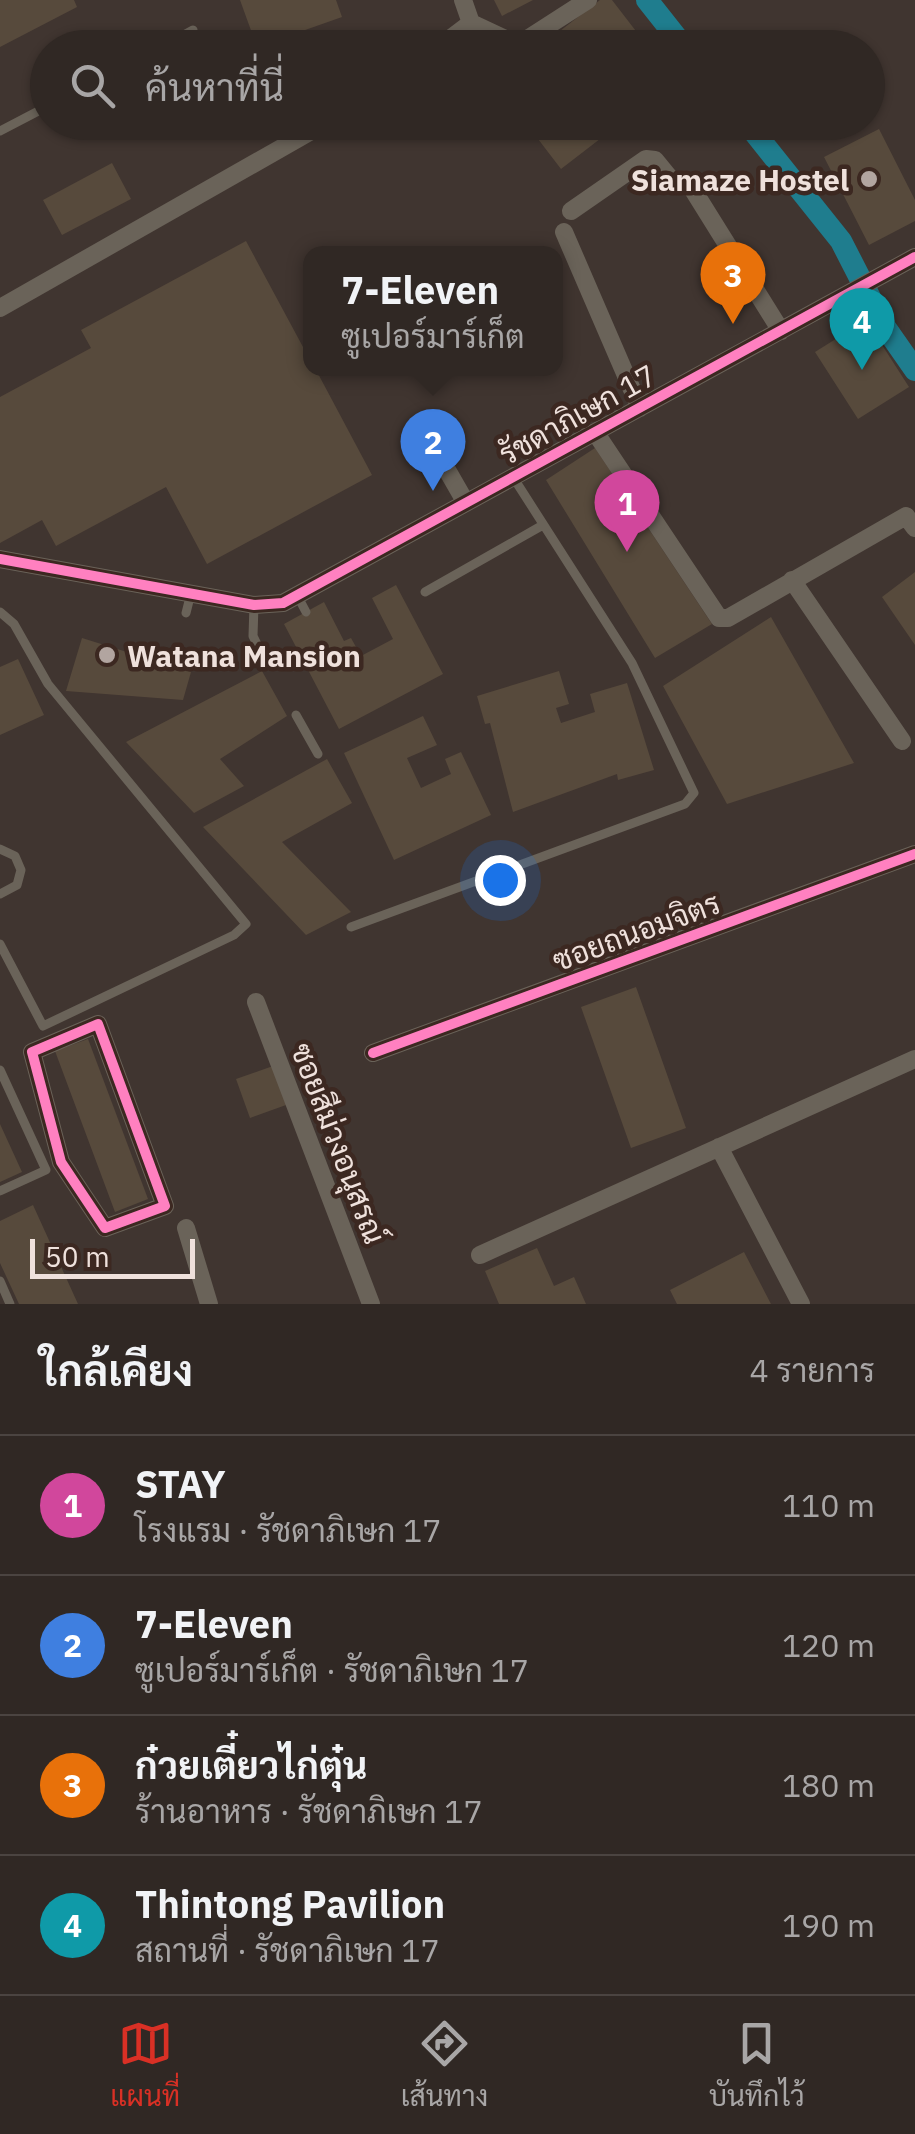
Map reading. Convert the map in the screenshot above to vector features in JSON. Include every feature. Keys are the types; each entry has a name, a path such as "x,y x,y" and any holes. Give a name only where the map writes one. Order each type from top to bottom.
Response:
{"street":[{"path":"463,0 471,23 488,30"},
{"path":"544,30 588,0"},
{"path":"462,30 471,23"},
{"path":"0,308 295,140"},
{"path":"571,211 646,160 655,160 673,182 690,184 781,331"},
{"path":"564,232 640,408"},
{"name":"รัชดาภิเษก 17","path":"0,560 254,605 301,603 512,477 915,257"},
{"path":"595,432 720,618 728,618 906,516 915,528"},
{"path":"432,442 466,503"},
{"path":"792,580 902,741"},
{"name":"ซอยถนอมจิตร","path":"374,1053 915,854"},
{"name":"ซอยสีม่วงอนุสรณ์","path":"256,1002 371,1304"},
{"path":"98,1024 164,1206 103,1228 54,1166 32,1050 98,1024"},
{"path":"480,1256 915,1059"},
{"path":"719,1147 801,1304"},
{"path":"186,1228 209,1304"}],"lane":[{"path":"0,131 30,115"},
{"path":"351,926 692,799 694,793 632,663 512,477"},
{"path":"425,592 544,525"},
{"path":"186,613 191,593"},
{"path":"254,605 252,636 266,663"},
{"path":"0,612 14,624 48,684 246,924 234,934 43,1026 0,944"},
{"path":"296,716 318,754"},
{"path":"0,849 15,856 21,870 17,885 0,894"},
{"path":"0,1070 54,1166 0,1191"},
{"path":"0,1281 10,1304"}],"building":[{"path":"0,0 74,0 77,7 0,47"},
{"path":"240,0 336,0 342,17 305,30 251,30"},
{"path":"494,0 533,0 502,16"},
{"path":"600,0 612,0 635,30 561,30"},
{"path":"539,140 599,140 561,169"},
{"name":"Siamaze Hostel","path":"857,140 885,140 915,200 915,221 869,245 824,157"},
{"path":"112,163 131,199 62,235 43,200"},
{"path":"246,241 303,347 303,376 319,376 372,475 207,564 166,487 56,546 42,520 0,543 0,397 91,348 81,330"},
{"path":"866,320 909,387 858,419 815,352"},
{"path":"595,448 712,624 655,658 546,480"},
{"path":"915,572 915,645 882,597"},
{"path":"396,585 443,674 339,729 284,624 324,602 344,641 351,638 361,656 393,639 372,598"},
{"path":"771,617 854,763 727,804 663,686"},
{"name":"Watana Mansion","path":"82,638 191,672 183,700 66,691"},
{"path":"18,659 44,715 0,735 0,667"},
{"path":"262,671 287,716 220,759 244,786 194,813 126,742"},
{"path":"559,671 569,704 556,708 561,723 595,712 590,694 627,683 654,770 618,780 617,774 513,812 490,723 485,724 477,696"},
{"path":"423,716 437,745 407,758 421,788 451,774 445,759 461,752 491,815 394,860 344,753"},
{"path":"327,759 352,803 282,842 351,912 306,935 203,827"},
{"path":"636,987 686,1128 631,1148 581,1007"},
{"path":"88,1039 148,1199 115,1212 55,1051"},
{"path":"273,1066 286,1105 250,1118 236,1079"},
{"path":"0,1124 22,1172 0,1182"},
{"path":"33,1205 78,1304 19,1304 0,1263 0,1221"},
{"path":"537,1248 554,1286 574,1277 586,1304 499,1304 485,1271"},
{"path":"744,1252 771,1304 677,1304 670,1290"}],"waterway":[{"path":"647,0 671,30"},
{"path":"760,140 841,241 885,327 915,370"}],"cycle path":[{"path":"0,559 254,605 283,603 915,257"},
{"path":"373,1053 915,854"},
{"path":"98,1024 165,1206 105,1228 61,1162 32,1052 98,1024"}],"place":[{"name":"Siamaze Hostel","path":"869,179"},
{"name":"ก๋วยเตี๋ยวไก่ตุ๋น","path":"733,324"},
{"name":"Thintong Pavilion","path":"862,370"},
{"name":"7-Eleven","path":"433,491"},
{"name":"STAY","path":"627,552"},
{"name":"Watana Mansion","path":"107,655"}]}
